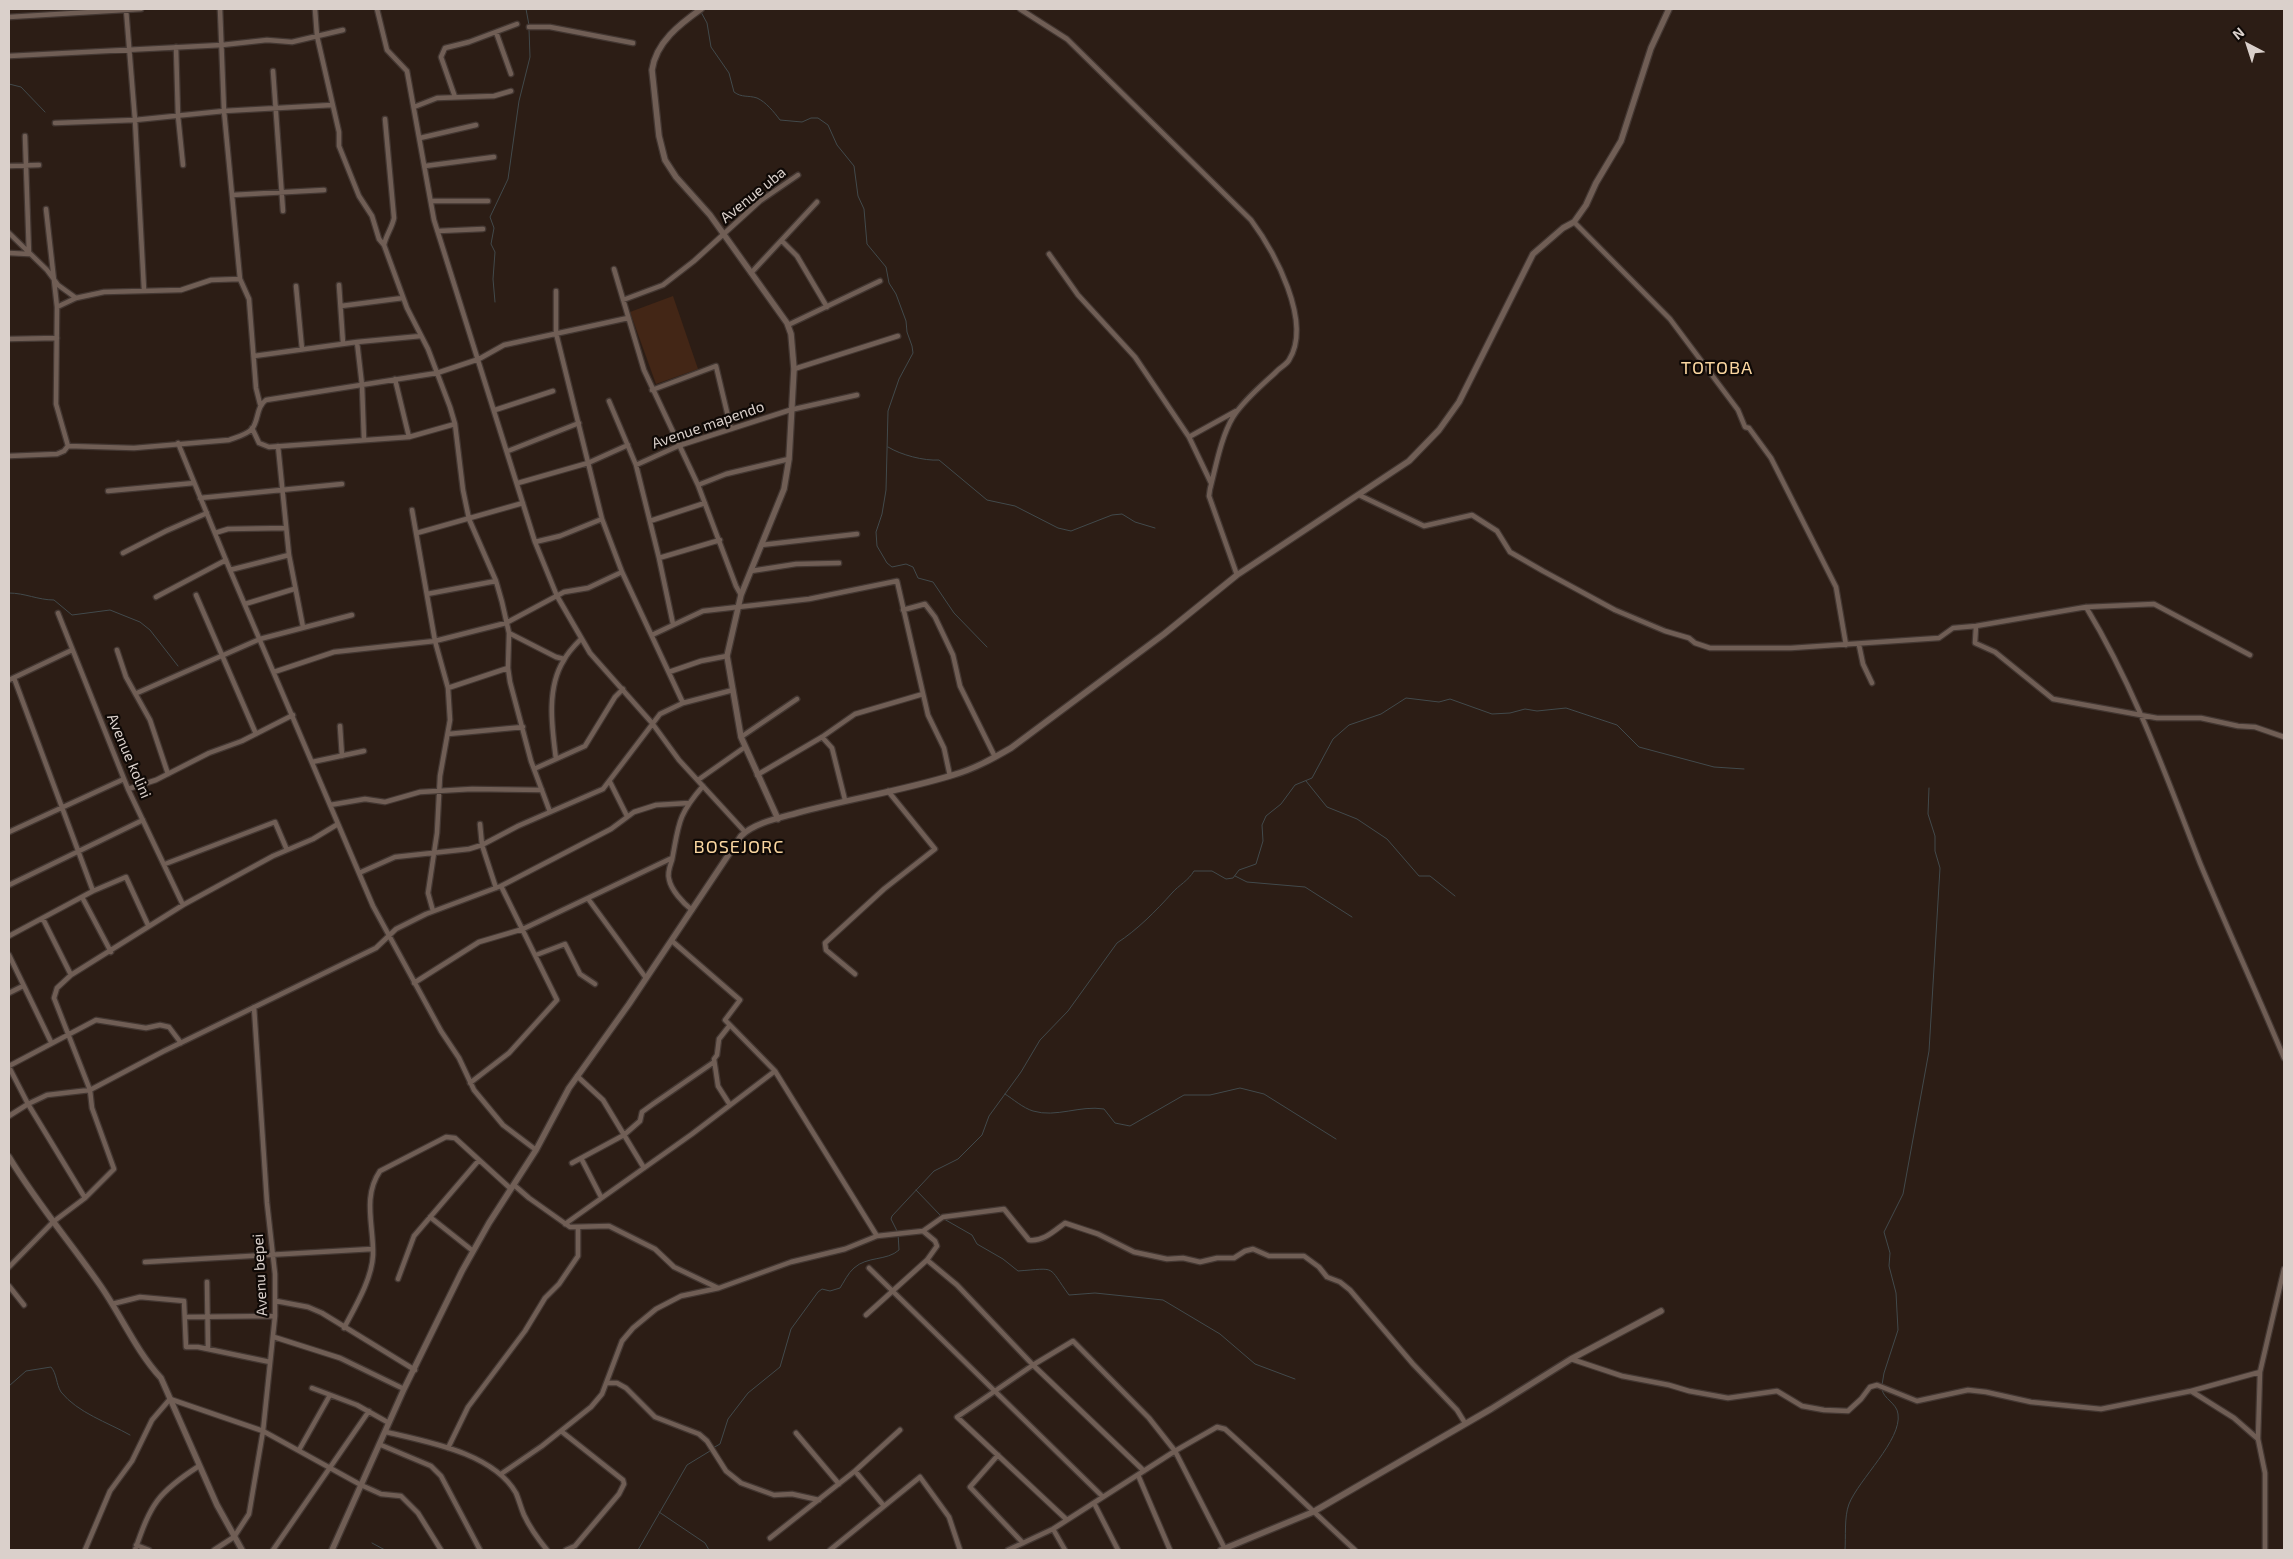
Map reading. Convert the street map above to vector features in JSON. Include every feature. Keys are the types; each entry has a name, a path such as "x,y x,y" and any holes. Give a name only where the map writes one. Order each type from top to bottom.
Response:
{"street":[{"path":"126,9 135,120 144,290"},
{"path":"9,17 141,9"},
{"path":"68,446 134,448 229,440 244,435 252,428 260,404 256,388 249,299 240,279 224,111 220,9"},
{"path":"315,9 317,36 338,132 339,146 359,196 372,216 378,239 384,245 403,298 437,373 455,424 463,490 469,518 496,581 509,632 508,668 510,682 534,769 550,812"},
{"path":"377,9 387,50 407,71 438,231 535,542 557,596 590,652 652,723 679,760 745,832"},
{"path":"701,9 688,17 662,45 654,59 652,70 659,136 665,160 676,177 710,215 788,325 791,334 794,369 790,410 789,459 784,489 741,595 728,656 741,737 778,819"},
{"path":"1020,9 1067,39 1251,220 1265,238 1285,281 1297,325 1295,342 1288,362 1239,409 1189,437"},
{"path":"332,1550 381,1445 404,1389 473,1251 536,1150 577,1076 745,832 778,819 845,800 950,776 973,769 995,757 1011,748 1164,634 1237,575 1410,461 1439,430 1459,402 1533,254 1563,228 1574,222 1586,205 1596,183 1621,141 1652,48 1669,9"},
{"path":"455,97 441,57 445,48 517,24"},
{"path":"529,28 550,28 633,43"},
{"path":"9,56 222,45 267,40 292,42 343,30"},
{"path":"496,32 511,74"},
{"path":"176,47 178,116 183,164"},
{"path":"273,71 283,212"},
{"path":"414,106 437,98 494,96 511,91"},
{"path":"55,123 135,120 224,111 332,104"},
{"path":"384,119 394,218 393,227 385,239 384,245"},
{"path":"420,138 476,124"},
{"path":"25,136 29,254"},
{"path":"425,166 494,157"},
{"path":"9,166 39,165"},
{"name":"Avenue uba","path":"623,300 663,285 694,262 760,201 798,175"},
{"path":"232,195 324,190"},
{"path":"431,201 488,201"},
{"path":"751,273 817,202"},
{"path":"46,209 57,307 56,404 65,441 68,446"},
{"path":"1574,222 1670,318 1738,410 1745,427 1749,428 1771,458 1836,587 1846,645"},
{"path":"438,231 483,228"},
{"path":"9,232 47,270 53,279 76,298"},
{"path":"782,241 797,256 827,306"},
{"path":"9,253 29,254"},
{"path":"1049,254 1078,295 1135,357 1189,437 1211,484"},
{"path":"614,269 652,390 698,486 741,595"},
{"path":"57,307 76,298 104,292 181,290 211,280 240,279"},
{"path":"788,325 880,281"},
{"path":"339,285 344,344"},
{"path":"296,286 302,349"},
{"path":"556,291 556,334 602,519 622,572 683,703"},
{"path":"340,306 403,298"},
{"path":"260,404 266,400 437,373 479,360 504,345 628,318"},
{"path":"254,356 357,342 421,336"},
{"path":"794,369 898,336"},
{"path":"9,339 57,338"},
{"path":"357,342 362,385 364,440"},
{"path":"652,390 716,366 730,429"},
{"path":"395,379 409,436"},
{"path":"495,410 552,391"},
{"name":"Avenue mapendo","path":"636,464 678,446 790,410 857,395"},
{"path":"609,401 636,464 673,624"},
{"path":"1237,575 1209,496 1224,436 1239,409"},
{"path":"508,451 579,423"},
{"path":"252,428 258,444 264,447 409,436 455,424"},
{"path":"178,443 244,604 359,873 389,938 441,1031 459,1058 470,1083 503,1125 536,1150"},
{"path":"518,483 588,463 628,445"},
{"path":"9,456 57,454 64,451 68,446"},
{"path":"278,446 288,555 303,627"},
{"path":"698,486 726,474 789,459"},
{"path":"108,491 194,483"},
{"path":"200,498 342,484"},
{"path":"1359,495 1424,526 1472,516 1497,531 1510,552 1542,571 1615,610 1665,632 1689,638 1696,643 1710,648 1738,646 1762,649 1859,645 1939,638 1953,628 1976,626 2086,607 2154,604 2250,655"},
{"path":"416,533 523,503"},
{"path":"650,522 705,503"},
{"path":"412,510 434,641 448,688 450,720 439,791 434,853 428,893 433,911"},
{"path":"123,553 206,513"},
{"path":"535,542 560,536 602,519"},
{"path":"215,533 228,529 286,528"},
{"path":"761,545 858,534"},
{"path":"659,558 720,540"},
{"path":"230,570 288,555"},
{"path":"156,597 226,560"},
{"path":"751,571 796,564 838,563"},
{"path":"274,672 334,652 434,641 506,623 564,592 588,588 622,572"},
{"path":"427,594 496,581"},
{"path":"652,635 703,611 809,599 897,581 928,715 944,748 950,776"},
{"path":"244,604 294,589"},
{"path":"196,595 256,734"},
{"path":"903,610 925,604 935,617 953,655 960,686 995,757"},
{"path":"2086,607 2112,650 2141,715 2206,875 2284,1058"},
{"name":"Avenue kolini","path":"58,613 128,789 183,905"},
{"path":"137,693 260,639 352,615"},
{"path":"1976,626 1975,643 1995,652 2053,699 2158,718 2201,718 2238,726 2255,727 2284,736"},
{"path":"509,632 556,657 564,659"},
{"path":"556,760 552,704 556,679 564,659 581,639"},
{"path":"1859,645 1863,664 1872,683"},
{"path":"9,680 72,650"},
{"path":"117,650 126,677 137,693 150,720 168,774"},
{"path":"669,672 701,661 728,656"},
{"path":"448,688 508,668"},
{"path":"14,678 93,891"},
{"path":"534,769 585,746 615,697 623,689"},
{"path":"359,873 395,857 469,849 482,845 603,789 660,714 683,703 733,690"},
{"path":"757,775 822,737 855,714 923,694"},
{"path":"741,737 797,698"},
{"path":"128,789 168,774 293,715"},
{"path":"340,726 342,756"},
{"path":"448,734 523,727"},
{"path":"822,737 832,748 845,800"},
{"path":"698,780 745,747"},
{"path":"312,762 364,751"},
{"path":"9,832 124,779"},
{"path":"610,782 627,816"},
{"path":"692,910 684,903 669,881 668,874 675,834 684,811 703,786"},
{"path":"330,805 365,799 384,802 420,792 472,789 542,790"},
{"path":"855,974 826,950 825,943 884,889 935,849 888,791"},
{"path":"9,1116 47,1095 90,1090 181,1043 376,948 389,938 396,929 433,911 499,887 611,829 627,816 656,805 689,802"},
{"path":"9,885 143,820"},
{"path":"165,864 275,822 287,850"},
{"path":"9,1267 52,1222 85,1198 114,1169 92,1108 90,1090 54,998 57,988 71,975 111,952 148,926 183,905 287,850 313,839 338,824"},
{"path":"470,1083 509,1053 557,1000 523,929 499,887 482,845 480,824"},
{"path":"414,983 479,942 523,929 589,900 672,858"},
{"path":"9,936 93,891 126,877 148,926"},
{"path":"82,897 111,952"},
{"path":"589,900 646,978"},
{"path":"43,919 71,975"},
{"path":"672,940 740,1000 725,1020 775,1071 877,1236"},
{"path":"536,955 565,944 580,974 595,984"},
{"path":"9,955 51,1042"},
{"path":"9,993 23,986"},
{"name":"Avenu bepei","path":"234,1536 249,1514 263,1431 274,1337 276,1300 267,1203 254,1007"},
{"path":"85,1198 28,1104 9,1066 87,1023 100,1020 146,1028 160,1024 169,1027 181,1043"},
{"path":"730,1025 719,1039 714,1062 718,1086 730,1105"},
{"path":"572,1163 624,1135 640,1121 642,1112 714,1062"},
{"path":"565,1224 775,1071"},
{"path":"577,1076 603,1100 644,1168"},
{"path":"344,1328 361,1296 373,1257 370,1196 374,1180 380,1172 446,1136 455,1138 513,1187 565,1224 578,1228 601,1226 615,1229 655,1249 674,1267 719,1288"},
{"path":"9,1157 52,1222 82,1259 149,1365 161,1378 199,1466 242,1550"},
{"path":"580,1158 602,1197"},
{"path":"398,1279 414,1236 479,1160"},
{"path":"501,1474 591,1407 602,1394 622,1341 633,1328 656,1309 681,1296 719,1288 791,1262 845,1249 877,1236 923,1231 943,1217 1004,1209 1029,1240 1037,1241 1064,1224 1098,1234 1134,1252 1167,1259 1183,1258 1200,1262 1218,1258 1234,1258 1245,1250 1252,1249 1269,1256 1304,1256 1319,1267 1327,1277 1340,1282 1350,1290 1413,1364 1457,1410 1465,1423"},
{"path":"430,1217 473,1251"},
{"path":"448,1448 468,1407 525,1330 545,1298 559,1284 578,1256 578,1228"},
{"path":"866,1315 926,1260 937,1246 935,1241 923,1231"},
{"path":"145,1262 372,1248"},
{"path":"926,1260 957,1285 1033,1365 1144,1472"},
{"path":"869,1268 1104,1497"},
{"path":"2265,1550 2265,1473 2258,1439 2260,1372 2284,1268"},
{"path":"207,1282 208,1349"},
{"path":"9,1286 24,1305"},
{"path":"112,1304 140,1297 184,1302 186,1347 208,1349 270,1362"},
{"path":"276,1300 308,1307 322,1313 415,1370"},
{"path":"1067,1520 957,1417 1033,1365 1073,1341 1150,1418 1175,1451 1223,1549 1313,1512 1570,1359 1661,1311"},
{"path":"185,1317 275,1316"},
{"path":"274,1337 340,1358 404,1389"},
{"path":"1570,1359 1622,1376 1728,1398 1777,1391 1802,1406 1824,1410 1848,1411 1870,1387 1877,1385 1917,1401 1968,1390 2031,1402 2101,1409 2191,1391 2260,1372"},
{"path":"607,1383 617,1383 626,1388 655,1417 699,1434 707,1441 726,1471 741,1483 774,1495 792,1494 819,1500"},
{"path":"312,1388 369,1411 389,1423"},
{"path":"2191,1391 2234,1418 2258,1439"},
{"path":"299,1450 330,1395"},
{"path":"170,1399 263,1431 361,1485 382,1494 401,1496 418,1513 441,1550"},
{"path":"85,1550 110,1491 132,1461 152,1420 170,1399"},
{"path":"273,1550 369,1411"},
{"path":"1008,1550 1053,1529 1175,1451 1217,1427 1225,1429 1282,1480 1354,1550"},
{"path":"770,1538 855,1471 900,1430"},
{"path":"561,1431 623,1480 624,1484 620,1494 574,1546 566,1550"},
{"path":"386,1432 448,1448 487,1463 501,1474 516,1494 532,1531 547,1550"},
{"path":"796,1433 839,1484"},
{"path":"381,1445 431,1466 441,1476 480,1550"},
{"path":"998,1455 970,1487 1023,1543"},
{"path":"149,1550 136,1548 146,1519 158,1498 172,1483 199,1466"},
{"path":"855,1471 884,1506"},
{"path":"1138,1476 1170,1550"},
{"path":"830,1550 920,1478 949,1517 960,1550"},
{"path":"1094,1503 1118,1550"},
{"path":"1053,1529 1065,1550"},
{"path":"214,1550 234,1536"}],"shaded area":[{"path":"673,296 698,369 656,384 630,312"}],"waterway":[{"path":"526,9 529,25"},
{"path":"701,12 707,23 711,47 729,73 734,92 757,98 770,108 780,120 802,122 811,118 818,118 828,125 837,145 854,166 858,196 864,209 867,244 886,267 889,283 896,294 906,321 913,353 899,379 888,411 886,490 882,514 876,532 877,546 887,563 892,567 906,564 913,567 918,578 933,582 954,613 987,647"},
{"path":"495,302 493,279 495,252 491,244 494,228 490,217 508,179 519,101 530,57 529,29"},
{"path":"9,84 21,87 45,112"},
{"path":"888,447 913,457 939,460 987,500 1015,506 1058,528 1071,531 1112,515 1122,514 1135,522 1155,528"},
{"path":"9,593 54,600 72,615 110,610 140,622 150,630 178,666"},
{"path":"713,1448 720,1444 728,1419 748,1393 780,1367 791,1329 818,1292 822,1289 830,1291 840,1288 850,1272 859,1264 889,1256 899,1250 898,1233 891,1219 892,1216 934,1171 958,1159 982,1135 989,1116 1021,1072 1040,1040 1068,1011 1117,943 1146,920 1194,871 1212,871 1226,879 1233,878 1239,870 1256,864 1263,841 1262,825 1266,816 1281,804 1295,785 1312,778 1333,739 1349,725 1381,714 1406,698 1439,702 1450,699 1492,714 1510,713 1525,709 1537,711 1566,708 1617,725 1639,747 1714,767 1744,769"},
{"path":"1306,781 1327,807 1357,819 1387,839 1419,876 1430,876 1455,896"},
{"path":"1882,1385 1898,1330 1896,1293 1889,1266 1890,1253 1884,1232 1903,1194 1929,1051 1940,868 1935,851 1935,836 1928,814 1929,788"},
{"path":"1235,876 1247,882 1305,887 1352,917"},
{"path":"1005,1094 1026,1108 1042,1113 1095,1108 1104,1109 1115,1123 1130,1126 1184,1095 1210,1095 1240,1088 1264,1094 1336,1139"},
{"path":"916,1190 941,1216"},
{"path":"944,1219 972,1235 977,1244 1003,1259 1018,1271 1046,1269 1054,1273 1069,1295 1095,1293 1163,1300 1220,1334 1255,1364 1295,1379"},
{"path":"9,1386 26,1371 51,1367 59,1389 76,1406 130,1435"},
{"path":"1845,1550 1847,1509 1849,1504 1861,1483 1887,1447 1897,1424 1897,1410 1885,1396 1882,1389"},
{"path":"638,1550 687,1465 710,1451"},
{"path":"659,1512 705,1543 709,1550"},
{"path":"372,1543 385,1550"}],"district":[{"name":"TOTOBA","path":"1717,368"},
{"name":"BOSEJORC","path":"739,847"}]}
